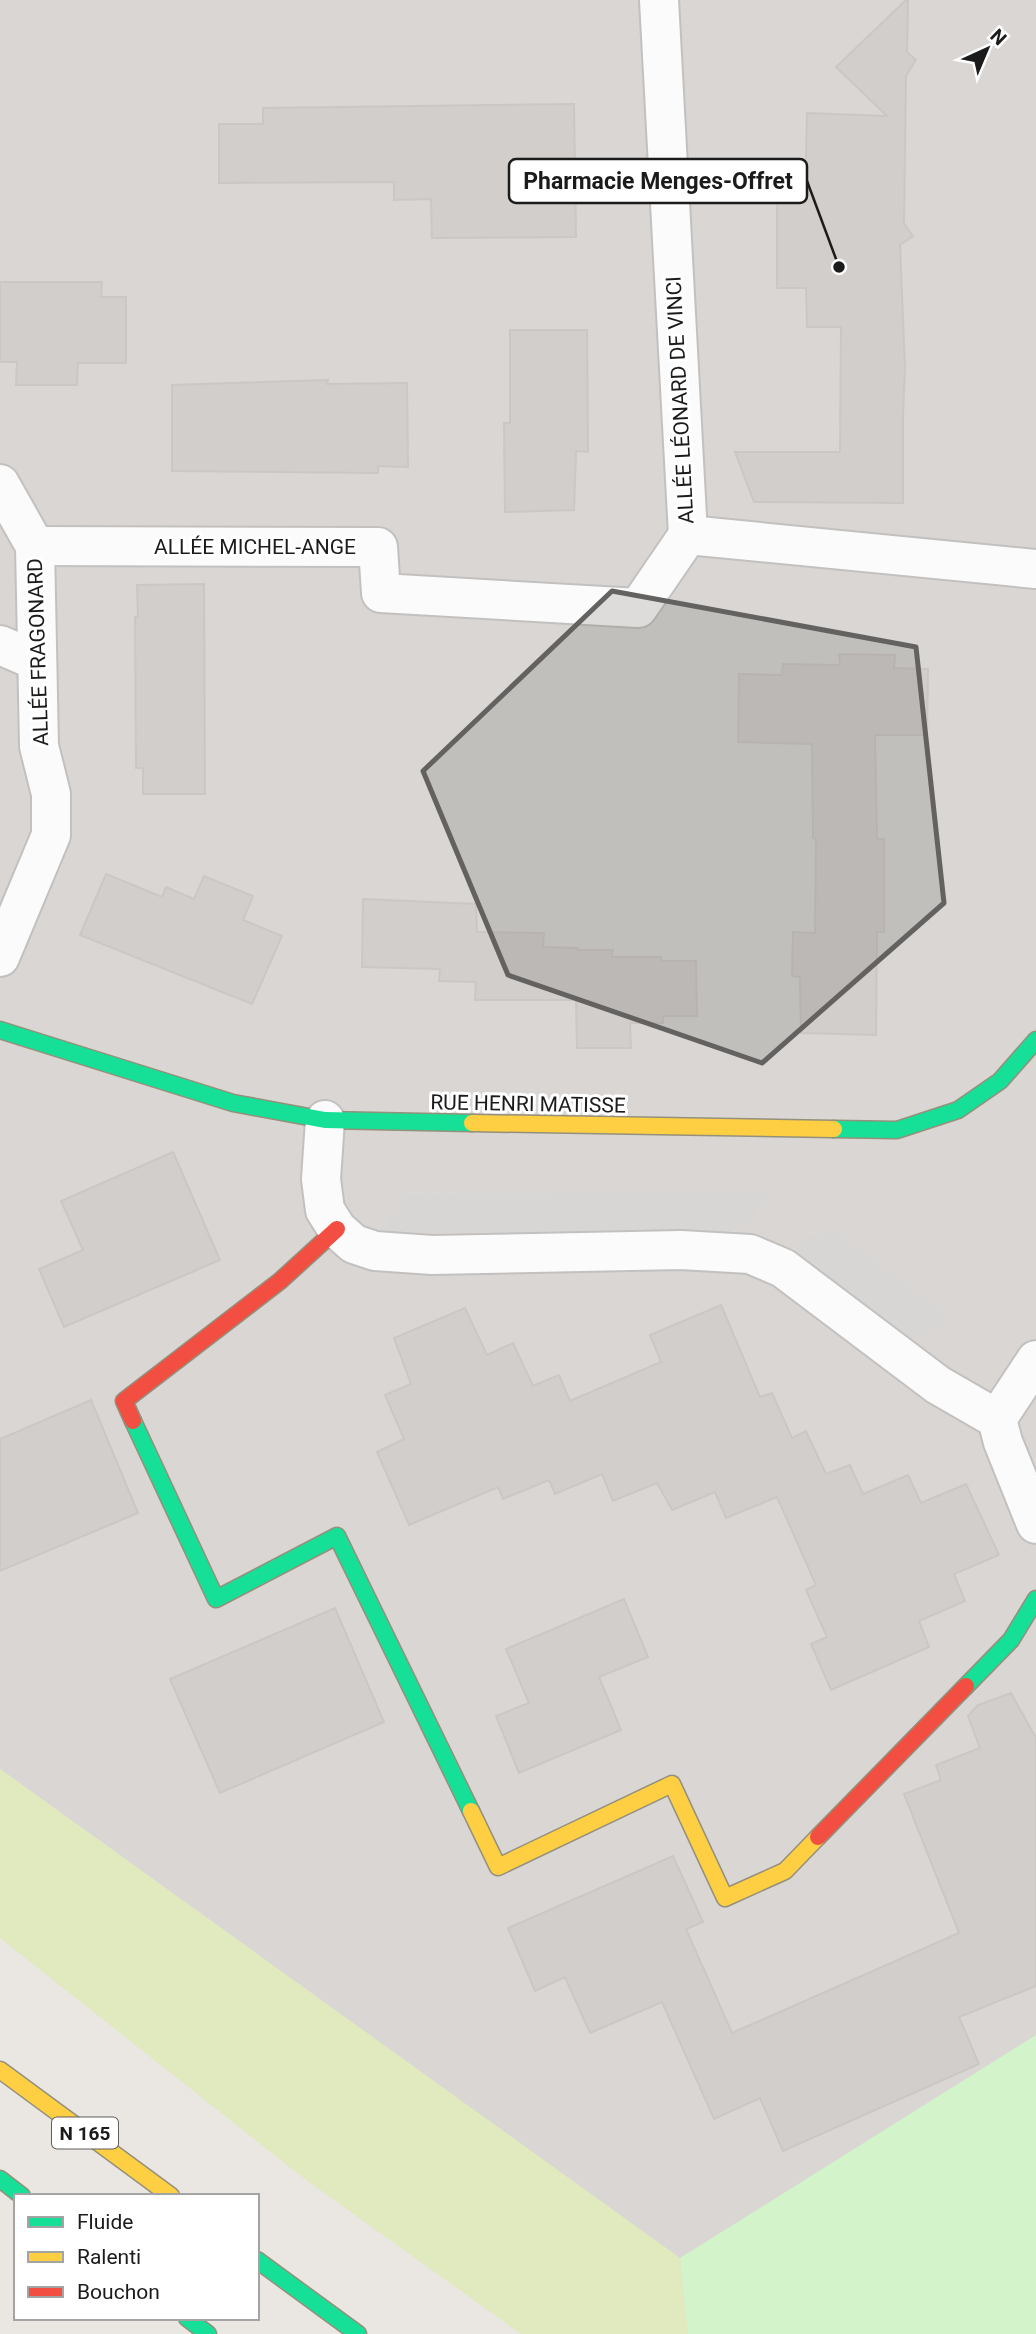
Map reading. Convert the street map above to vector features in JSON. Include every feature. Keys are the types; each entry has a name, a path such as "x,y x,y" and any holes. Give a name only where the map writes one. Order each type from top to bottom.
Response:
{"main road":[{"name":"RUE HENRI MATISSE","path":"0,1030 233,1103 325,1120 897,1130 958,1110 1000,1081 1036,1040"},
{"path":"337,1229 279,1281 124,1401 216,1599 337,1536 498,1867 672,1784 725,1898 785,1871 1011,1640 1036,1599"},
{"name":"N 165","path":"0,2070 168,2194"},
{"path":"0,2179 19,2194"},
{"path":"259,2261 358,2334"},
{"path":"190,2320 208,2334"}],"street":[{"name":"ALLÉE LÉONARD DE VINCI","path":"659,0 688,535 1036,569"},
{"path":"0,484 35,546"},
{"name":"ALLÉE MICHEL-ANGE","path":"35,546 378,547 381,593 638,608 688,535"},
{"name":"ALLÉE FRAGONARD","path":"0,957 51,835 51,794 39,746 35,546"},
{"path":"0,645 37,661"},
{"path":"325,1120 321,1180 324,1210 337,1229 354,1244 375,1251 432,1255 681,1250 750,1254 783,1268 938,1385 997,1419 1036,1524"},
{"path":"997,1419 1036,1360"}],"highlighted area":[{"path":"612,591 916,647 944,903 762,1063 508,975 423,771"}],"shaded area":[{"path":"0,0 1036,0 1036,2334 688,2334 679,2258 0,1769"},
{"path":"770,1192 744,1230 384,1232 403,1195"},
{"path":"834,1230 954,1319 913,1340 790,1245"}],"green space":[{"path":"0,1769 680,2258 688,2334 521,2334 302,2177 0,1938"},
{"path":"1036,2035 1036,2334 688,2334 680,2258"}],"building":[{"path":"906,0 907,52 916,60 906,76 904,224 913,236 900,245 905,368 903,503 754,502 735,452 840,452 841,327 807,327 806,288 777,288 777,200 805,200 807,113 887,116 836,67"},
{"path":"574,104 576,237 432,238 431,199 394,200 394,182 219,183 219,124 263,124 263,108"},
{"path":"0,282 102,282 101,297 126,297 126,363 78,363 77,385 16,385 17,362 0,362"},
{"path":"510,330 587,330 588,452 576,451 574,510 505,512 504,423 510,423"},
{"path":"328,380 327,384 407,383 408,467 378,466 378,473 172,471 172,385"},
{"path":"204,584 205,794 143,794 143,768 136,768 137,585"},
{"path":"839,654 895,655 894,668 928,669 927,735 875,735 877,839 884,839 884,932 877,932 876,1035 801,1033 800,977 792,976 793,932 815,933 816,839 813,838 812,744 738,742 739,674 782,675 783,664 840,665"},
{"path":"106,874 162,897 166,887 194,899 204,876 253,896 243,920 282,936 252,1004 80,935"},
{"path":"363,899 476,904 477,932 544,933 543,947 613,950 612,957 661,957 662,961 696,961 697,1016 663,1016 663,1023 630,1023 631,1048 577,1048 576,1000 475,1000 476,982 439,981 440,969 362,967"},
{"path":"173,1152 220,1260 64,1327 39,1269 83,1250 61,1201"},
{"path":"721,1305 760,1397 772,1393 792,1438 806,1431 826,1474 850,1465 863,1494 908,1475 921,1503 966,1484 999,1555 954,1574 965,1601 919,1621 929,1647 831,1690 811,1644 827,1637 806,1590 816,1585 777,1497 726,1518 715,1492 672,1510 657,1483 613,1501 602,1474 555,1494 549,1480 503,1499 498,1487 409,1525 377,1452 404,1439 385,1395 411,1384 394,1338 465,1308 487,1355 513,1343 533,1386 559,1375 570,1401 661,1362 650,1335"},
{"path":"91,1400 138,1513 0,1571 0,1439"},
{"path":"624,1599 648,1657 599,1677 621,1730 519,1773 496,1716 529,1703 506,1649"},
{"path":"335,1608 384,1722 220,1793 170,1679"},
{"path":"1011,1693 1036,1738 1036,1986 959,2017 979,2064 783,2151 760,2098 714,2119 662,2002 590,2033 565,1977 535,1991 508,1928 673,1856 703,1922 686,1929 732,2033 959,1933 904,1794 941,1780 936,1765 980,1748 968,1716 978,1705"}],"traffic: fast":[{"path":"0,1030 233,1103 325,1120 472,1123"},
{"path":"834,1129 897,1130 958,1110 1000,1081 1036,1040"},
{"path":"133,1421 216,1599 337,1536 471,1811"},
{"path":"966,1686 1011,1640 1036,1599"},
{"path":"0,2179 19,2194"},
{"path":"259,2261 358,2334"},
{"path":"190,2320 208,2334"}],"traffic: slow":[{"path":"472,1123 834,1129"},
{"path":"471,1811 498,1867 672,1784 725,1898 785,1871 818,1837"},
{"path":"0,2070 168,2194"}],"traffic: jam":[{"path":"133,1421 124,1401 280,1281 337,1229"},
{"path":"818,1837 966,1686"}],"place":[{"name":"Pharmacie Menges-Offret","path":"839,267"}]}
